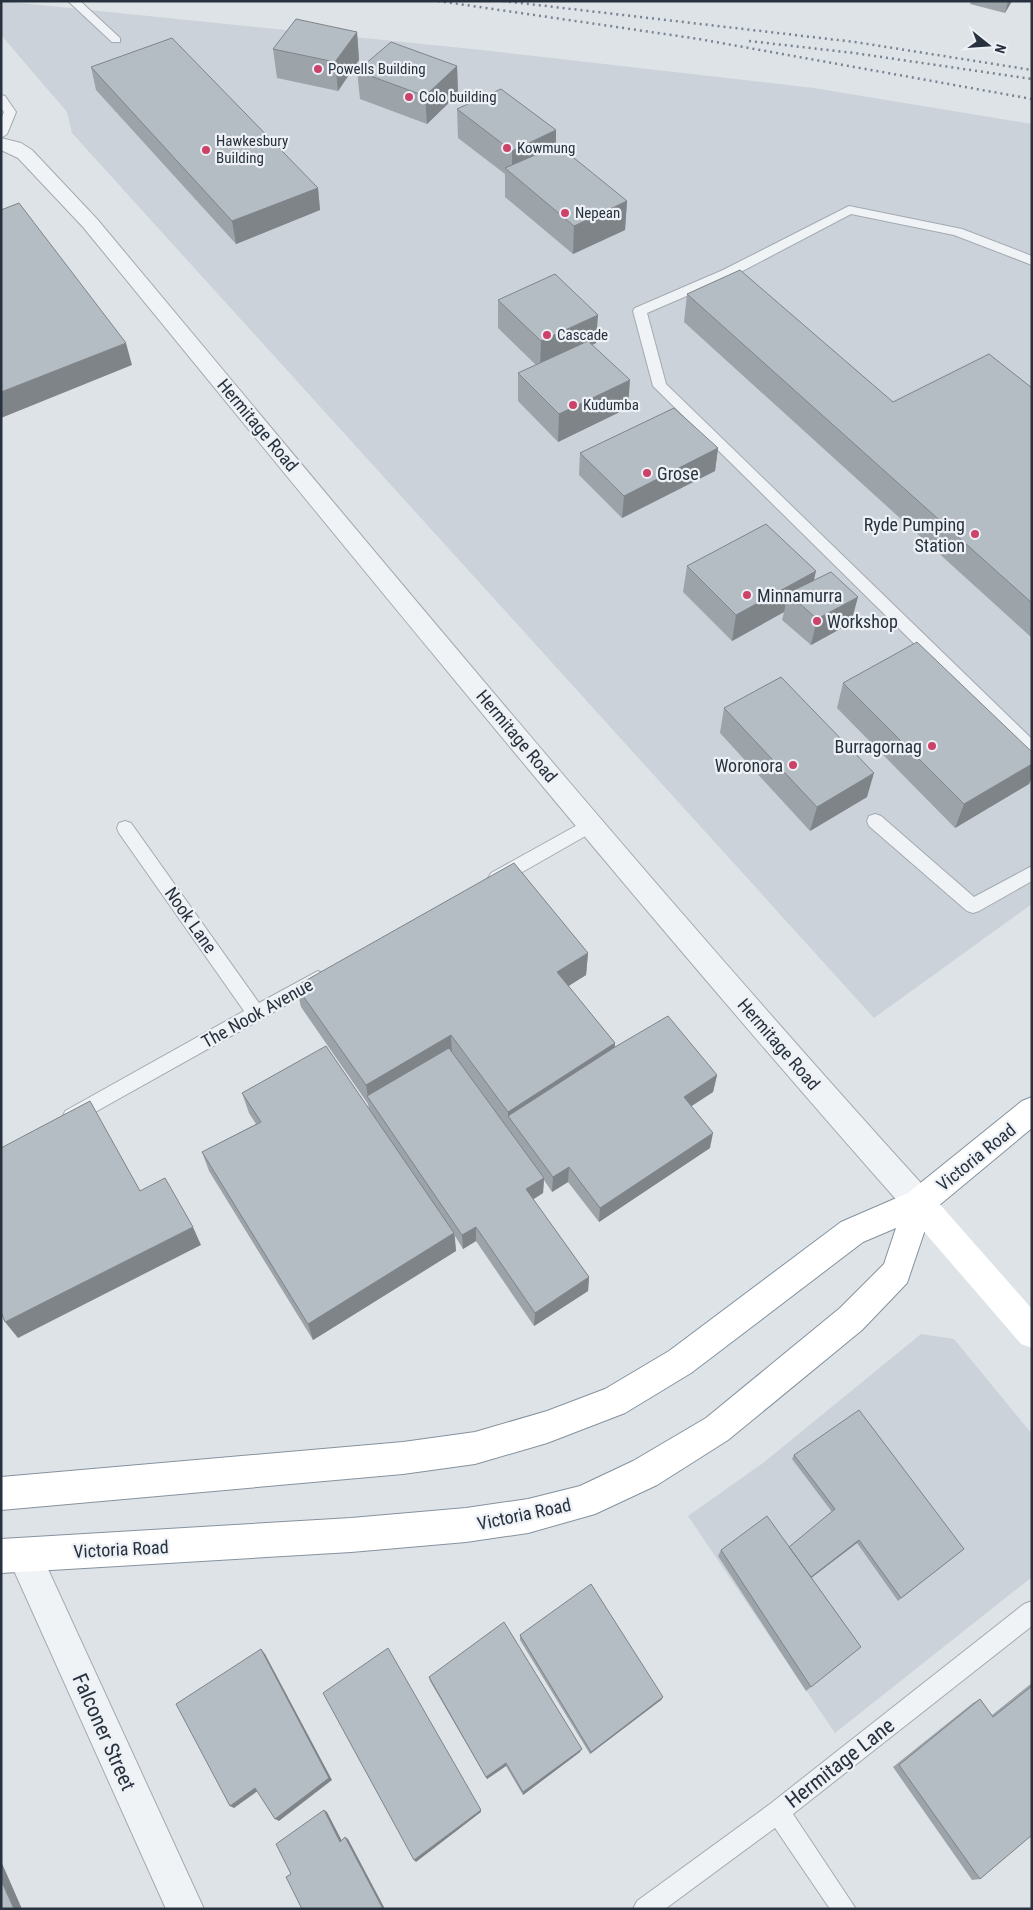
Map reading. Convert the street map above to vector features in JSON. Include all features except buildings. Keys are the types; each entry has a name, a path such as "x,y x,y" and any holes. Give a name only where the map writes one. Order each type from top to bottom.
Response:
{"main road":[{"name":"Victoria Road","path":"1,1494 404,1458 475,1448 547,1427 614,1402 680,1362 852,1232 919,1203 1032,1110"},
{"name":"Victoria Road","path":"13,1555 351,1535 466,1526 528,1516 583,1502 645,1473 716,1429 851,1320 896,1273 919,1203"},
{"name":"Hermitage Road","path":"919,1203 1032,1333"}],"street":[{"name":"Hermitage Road","path":"1,144 14,147 25,154 90,223 590,825 919,1203"},
{"name":"Falconer Street","path":"13,1555 185,1909"}],"lane":[{"path":"73,1 116,40"},
{"path":"1,99 10,112 1,134"},
{"path":"1032,261 957,232 849,210 728,273 640,311 660,386 1032,749"},
{"path":"875,821 974,906 1032,872"},
{"path":"482,886 590,825"},
{"name":"Nook Lane","path":"125,828 256,1013"},
{"name":"The Nook Avenue","path":"61,1123 335,969"},
{"name":"Hermitage Lane","path":"645,1909 778,1812 1032,1612"},
{"path":"778,1812 844,1909"}],"shaded area":[{"path":"1,1 482,50 814,88 1032,124 1032,904 874,1018 72,133 67,112 1,35"},
{"path":"921,1334 954,1339 1032,1434 1032,1577 835,1733 688,1516 763,1463"}],"railway":[{"path":"438,1 699,39 1032,99"},
{"path":"503,1 855,42 1032,70"},
{"path":"749,41 854,53 1032,79"}],"place":[{"name":"Powells Building","path":"318,69"},
{"name":"Colo building","path":"409,97"},
{"name":"Kowmung","path":"507,148"},
{"name":"Hawkesbury Building","path":"206,150"},
{"name":"Nepean","path":"565,213"},
{"name":"Cascade","path":"547,335"},
{"name":"Kudumba","path":"573,405"},
{"name":"Grose","path":"647,473"},
{"name":"Ryde Pumping Station","path":"975,534"},
{"name":"Minnamurra","path":"747,595"},
{"name":"Workshop","path":"817,621"},
{"name":"Burragornag","path":"932,746"},
{"name":"Woronora","path":"793,765"}]}
